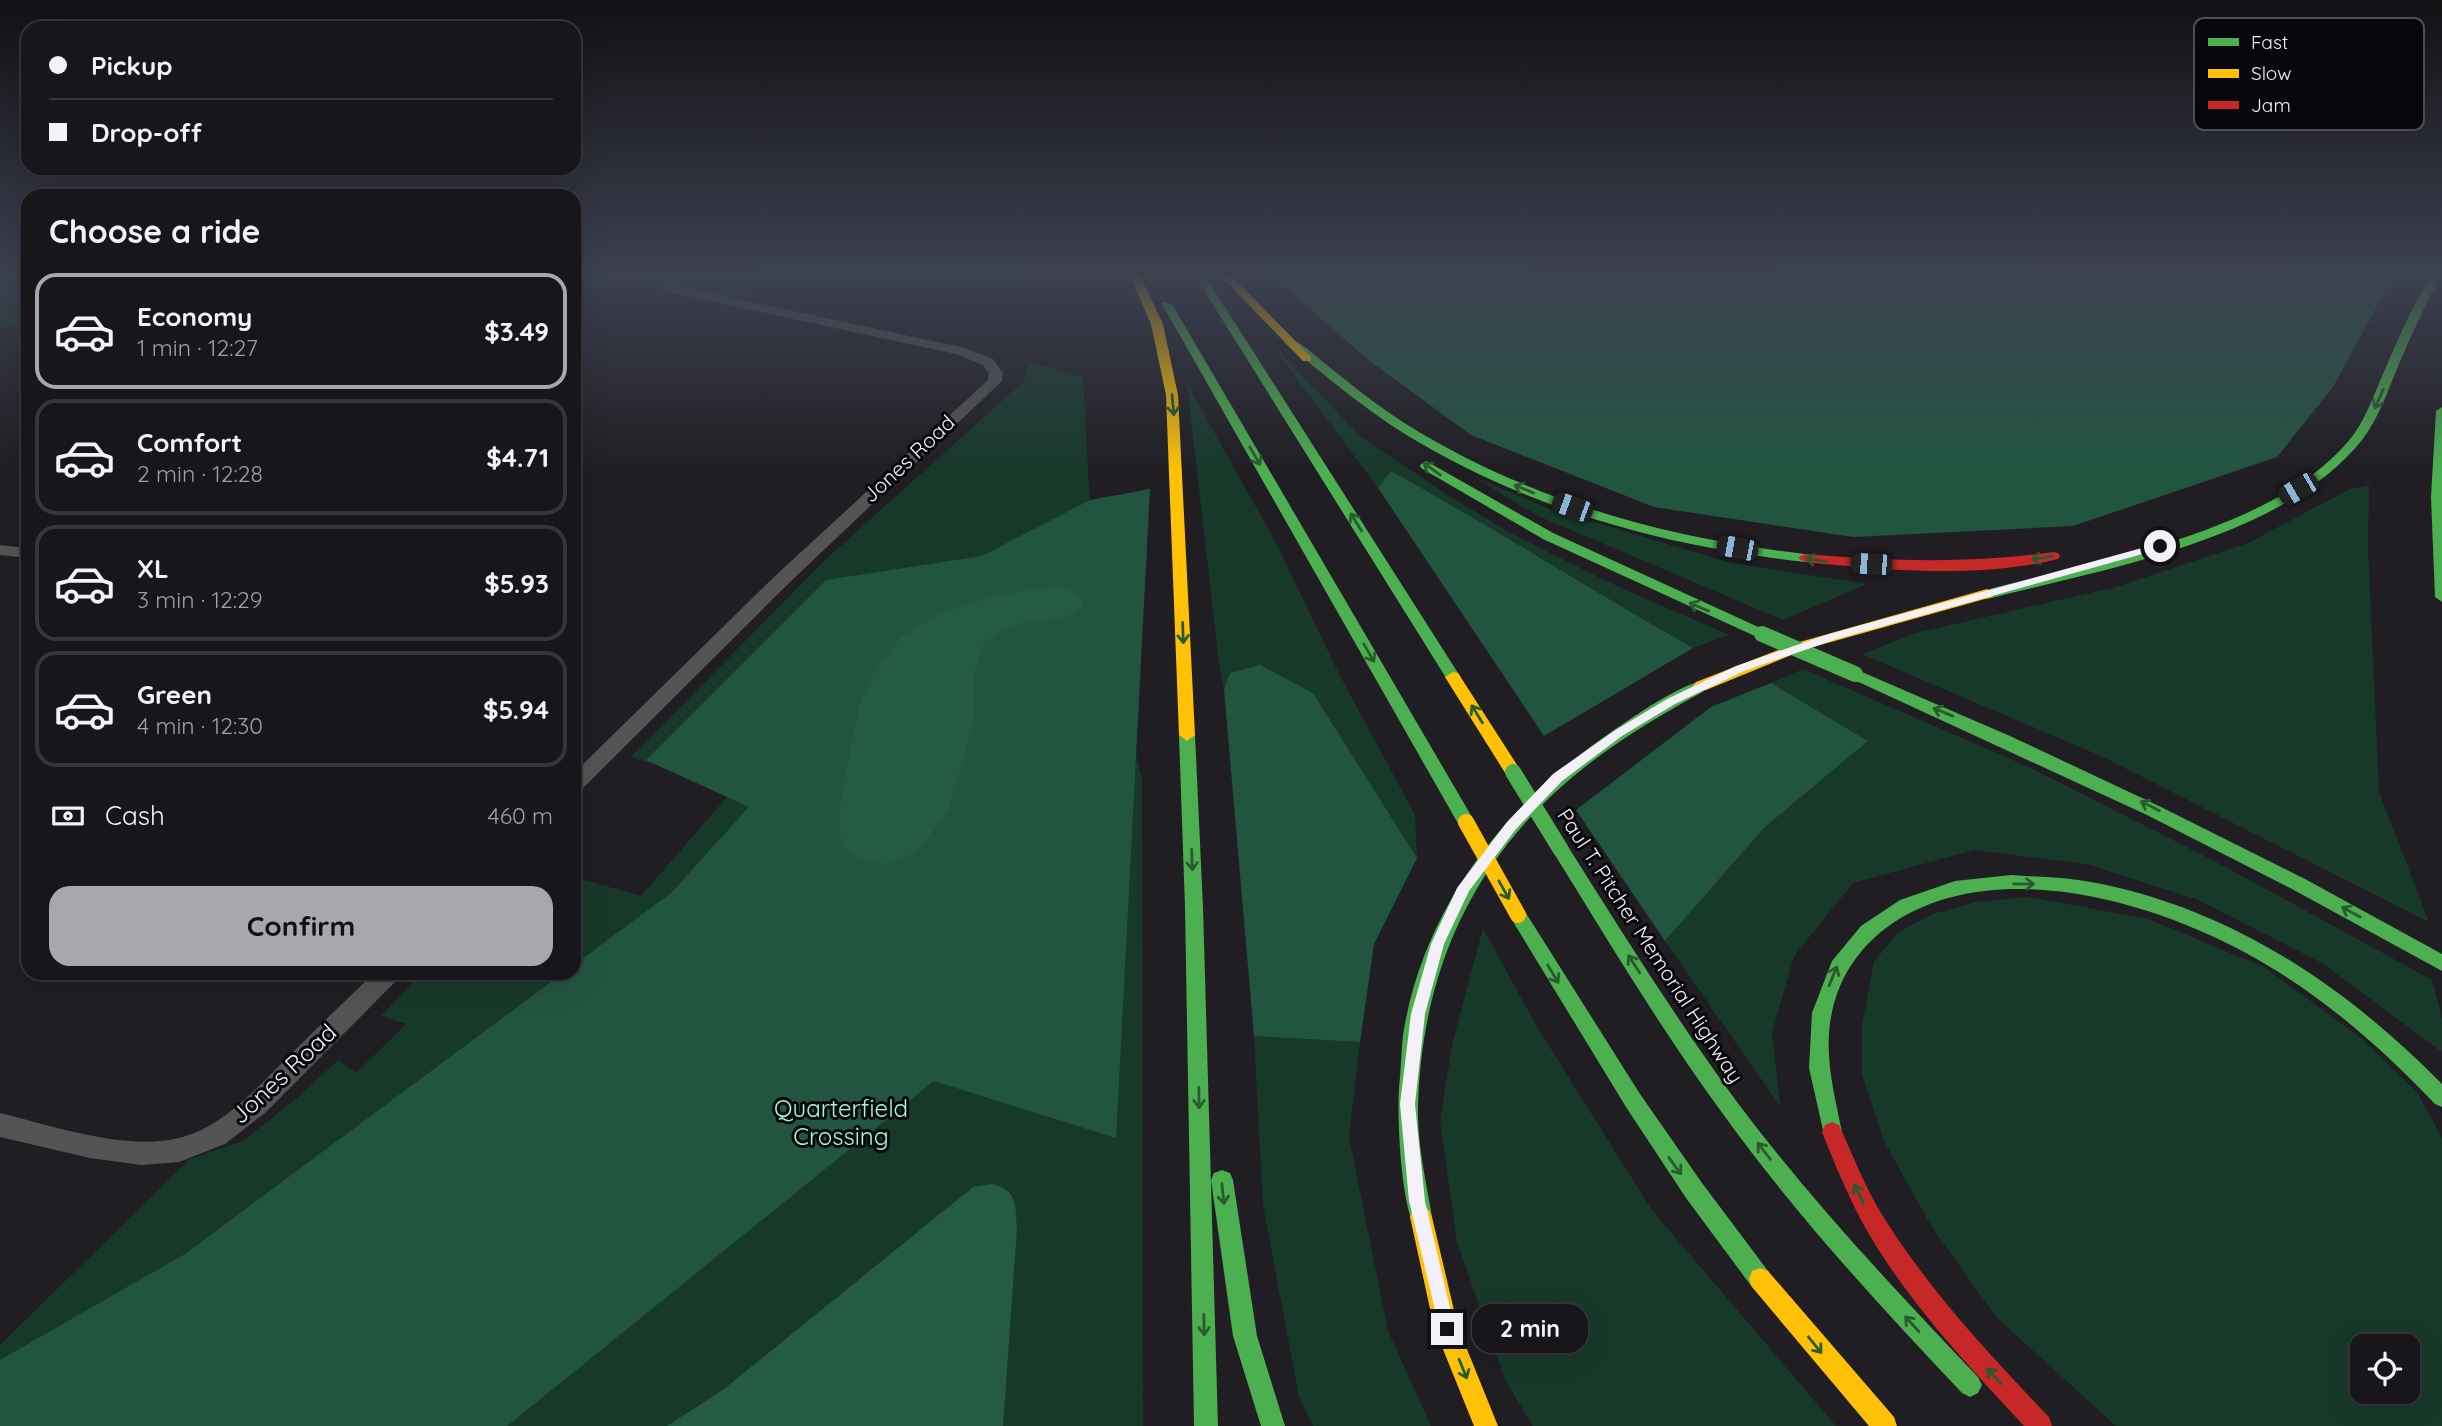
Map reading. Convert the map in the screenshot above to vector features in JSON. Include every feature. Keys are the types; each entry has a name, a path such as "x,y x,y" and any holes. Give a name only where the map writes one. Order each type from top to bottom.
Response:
{"highway":[{"path":"1162,338 1171,376 1194,907 1206,1426"},
{"path":"1184,338 1613,1074 1738,1251 1885,1426"},
{"name":"Paul T. Pitcher Memorial Highway","path":"1239,338 1675,1029 1731,1109 1802,1198 1913,1326 1981,1396"},
{"path":"1286,338 1357,409 1398,443"},
{"path":"1486,1426 1447,1329 1417,1201 1408,1104 1418,1014 1437,944 1464,888 1511,826 1558,778 1618,733 1671,702 1740,669 1833,636 2160,546 2253,514 2298,489 2339,458 2364,429 2405,338"},
{"path":"1290,342 1388,418 1437,448 1521,489 1628,525 1761,553 1827,561 1954,566 2033,560 2069,553"},
{"path":"2442,411 2438,497 2442,597"},
{"path":"1416,457 1467,493 1518,523 1591,560 2116,789 2230,847 2442,963"},
{"path":"2116,544 2253,514"},
{"path":"2040,1426 1961,1341 1906,1269 1860,1199 1833,1136 1819,1083 1818,1039 1824,997 1840,958 1860,933 1892,909 1939,890 1986,883 2035,884 2108,892 2169,911 2233,937 2288,967 2342,1004 2398,1050 2442,1098"},
{"path":"1194,907 1215,1114"},
{"path":"1221,1170 1245,1336 1273,1426"}],"street":[{"name":"Jones Road","path":"581,778 643,713 804,556 995,381 996,373 988,362 960,351 898,338"},
{"path":"0,550 21,552"},
{"name":"Jones Road","path":"0,1125 90,1146 142,1153 179,1150 216,1136 257,1104 382,980"}],"green space":[{"path":"1343,338 2360,338 2333,387 2277,457 2073,526 1853,537 1654,507 1471,435 1367,359"},
{"path":"1268,340 1360,436 1449,496 1514,535 1608,582 1729,635 1693,648 1391,472 1378,488"},
{"name":"Quarterfield Crossing","path":"1029,362 1083,377 1094,581 1101,623 1142,778 1143,1426 0,1426 0,1345 190,1159 243,1141 296,1099 338,1060 356,1073 406,1024 381,1016 415,980 581,980 581,879 641,896 734,789 631,757 824,561 1024,381"},
{"path":"1187,383 1276,543 1339,674 1415,815 1417,858 1313,693 1230,673 1224,689"},
{"path":"1391,471 1693,648 1544,736 1378,488"},
{"path":"1476,478 1550,509 1731,563 1867,584 1783,620 1538,516"},
{"path":"2369,485 2368,547 2379,792 2429,922 2101,756 1862,654 1916,633 2116,587 2248,543 2350,489"},
{"name":"Quarterfield Crossing","path":"1150,489 1116,1138 934,1081 507,1426 0,1426 0,1360 185,1254 554,980 581,980 581,960 671,893 749,807 646,760 826,580 982,556 1090,500"},
{"path":"1260,665 1313,693 1417,858 1374,944 1360,1042 1254,1036 1224,689 1230,673"},
{"path":"1803,669 2031,768 2220,864 2432,980 2442,1019 2442,1052 2322,963 2196,899 2086,864 1974,850 1853,883 1794,956 1772,1033 1780,1106 1665,941 1764,828 1868,741 1771,683"},
{"path":"1771,683 1868,741 1764,828 1665,941 1576,810 1711,707"},
{"path":"2029,897 2148,919 2264,967 2361,1038 2417,1092 2442,1138 2442,1426 2116,1426 1996,1317 1930,1224 1884,1141 1862,1075 1862,1025 1874,962 1897,933 1933,914 1976,902"},
{"path":"1483,928 1534,1022 1651,1209 1836,1426 1533,1426 1506,1382 1457,1242 1440,1121 1452,1045"},
{"path":"1254,1036 1360,1042 1349,1137 1388,1331 1431,1426 1313,1426 1299,1397 1263,1205"}],"shaded area":[{"path":"1054,587 1068,589 1083,598 1081,608 1068,616 1011,626 982,645 974,674 975,716 949,810 924,843 906,858 881,864 857,859 841,845 839,810 859,706 876,668 901,637 941,613 991,596"},
{"path":"992,1184 1011,1194 1017,1228 1003,1426 667,1426 724,1389 973,1187"}],"traffic: fast":[{"path":"1186,338 1466,822"},
{"path":"1239,338 1453,677"},
{"path":"1987,594 2133,557 2186,540 2238,521 2285,498 2325,471 2357,438 2379,398 2404,338"},
{"path":"1290,342 1409,431 1454,457 1550,501 1600,518 1702,544 1805,558"},
{"path":"2442,411 2438,497 2442,597"},
{"path":"1426,465 1548,536 1762,634"},
{"path":"1762,634 1855,674"},
{"path":"1855,674 2153,810 2298,884 2442,963"},
{"path":"1421,1217 1408,1121 1413,1035 1429,969 1455,908 1490,853 1533,804 1583,760 1639,720 1701,686"},
{"path":"1187,735 1194,907 1206,1426"},
{"path":"1513,772 1561,850"},
{"path":"1561,850 1643,980 1730,1108 1786,1180 1846,1250 1970,1385"},
{"path":"1832,1132 1819,1068 1822,1013 1838,967 1867,931 1906,905 1955,888 2011,882 2073,886 2129,898 2219,931 2251,947 2282,964 2339,1003 2392,1048 2442,1098"},
{"path":"1518,915 1633,1101 1694,1191 1760,1279"},
{"path":"1222,1180 1245,1336 1273,1426"}],"traffic: slow":[{"path":"1160,338 1172,395 1187,735"},
{"path":"1286,338 1307,359"},
{"path":"1701,686 1801,646 1987,594"},
{"path":"1453,677 1513,772"},
{"path":"1466,822 1518,915"},
{"path":"1421,1217 1446,1327 1486,1426"},
{"path":"1760,1279 1885,1426"}],"traffic: jam":[{"path":"1805,558 1929,566 1991,564 2053,556"},
{"path":"1832,1132 1849,1174 1894,1253 1949,1325 2040,1426"}],"route":[{"path":"1447,1329 1417,1201 1408,1104 1418,1014 1437,944 1464,888 1511,826 1558,778 1618,733 1671,702 1740,669 1833,636 2160,546"}]}
